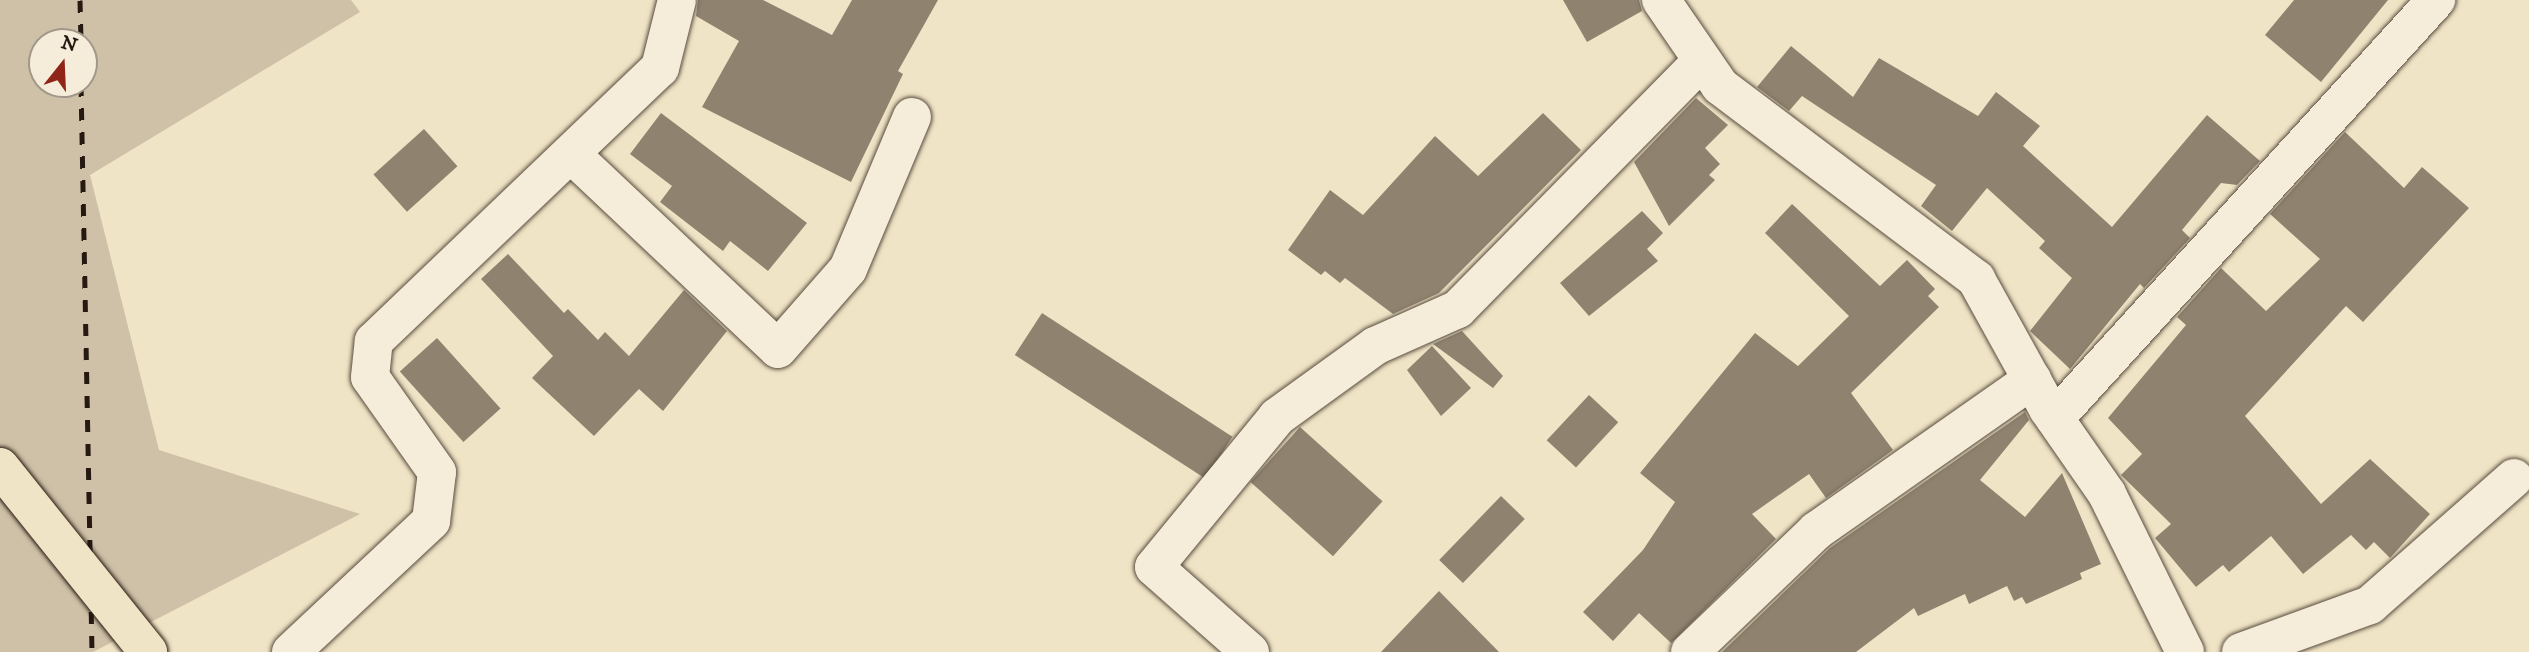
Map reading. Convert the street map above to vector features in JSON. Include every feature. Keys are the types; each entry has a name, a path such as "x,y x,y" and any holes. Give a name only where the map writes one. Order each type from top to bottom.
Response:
{"main road":[{"path":"0,467 148,652"}],"street":[{"path":"291,652 431,521 437,472 370,377 374,341 660,68 677,0"},
{"path":"1661,0 1720,86 1976,279 2055,418 2108,494 2185,652"},
{"path":"2055,418 2436,0"},
{"path":"1250,652 1154,567 1277,417 1375,346 1458,309 1702,61"},
{"path":"571,154 778,349 848,269 912,117"},
{"path":"1690,652 1816,531 2032,380"},
{"path":"2241,652 2370,605 2514,478"}],"shaded area":[{"path":"0,0 351,0 360,12 90,175 159,450 360,514 93,652 0,652"}],"building":[{"path":"698,0 763,0 832,35 852,0 938,0 898,71 903,74 851,182 702,107 739,41 696,16"},
{"path":"1563,0 1639,0 1642,11 1587,42"},
{"path":"2294,0 2388,0 2321,82 2265,35"},
{"path":"1791,46 1853,97 1879,58 1978,116 1996,92 2040,126 2023,146 2112,227 2207,115 2260,161 2237,185 2221,183 2182,230 2190,238 2144,288 2140,284 2070,369 2030,331 2072,278 2039,248 2045,241 1987,188 1952,231 1921,206 1936,185 1802,96 1789,111 1757,87"},
{"path":"1696,98 1728,125 1705,148 1720,164 1709,175 1715,180 1669,226 1634,162"},
{"path":"661,113 807,223 768,271 730,241 723,251 660,202 672,186 630,154"},
{"path":"1543,113 1581,150 1439,293 1393,314 1345,278 1340,283 1325,271 1321,275 1288,250 1330,190 1363,215 1435,136 1478,176"},
{"path":"424,129 457,166 407,212 373,175"},
{"path":"2345,132 2404,188 2422,167 2469,208 2363,322 2346,306 2245,416 2321,504 2370,459 2430,514 2390,558 2374,542 2366,550 2351,535 2303,574 2271,536 2229,572 2223,565 2196,587 2155,538 2171,524 2121,475 2142,454 2108,418 2186,325 2177,317 2221,268 2266,311 2320,259 2270,214"},
{"path":"1792,204 1880,286 1907,260 1935,289 1928,296 1939,307 1851,393 1893,450 1826,498 1809,474 1752,514 1776,539 1671,643 1639,613 1613,641 1583,612 1643,550 1675,502 1640,473 1755,333 1798,366 1849,316 1765,233"},
{"path":"1642,211 1663,233 1647,249 1658,261 1589,316 1560,283"},
{"path":"508,254 564,313 568,309 598,340 605,332 629,356 684,290 727,331 663,411 639,389 594,436 532,378 553,356 481,279"},
{"path":"1042,313 1232,437 1205,479 1015,355"},
{"path":"1462,331 1503,376 1493,388 1433,344"},
{"path":"437,338 501,409 463,442 400,371"},
{"path":"1432,346 1471,388 1441,416 1407,370"},
{"path":"1589,395 1618,422 1576,468 1547,440"},
{"path":"2025,412 2029,420 1980,480 2025,517 2062,473 2101,564 2080,573 2082,579 2026,604 2022,597 2014,601 2007,586 1969,604 1965,594 1918,616 1914,608 1856,652 1722,652 1830,548"},
{"path":"1300,427 1382,501 1333,556 1250,482"},
{"path":"1501,496 1525,519 1463,583 1439,560"},
{"path":"1439,591 1499,652 1381,652"}],"railway":[{"path":"80,0 81,28"},
{"path":"81,98 92,652"}]}
